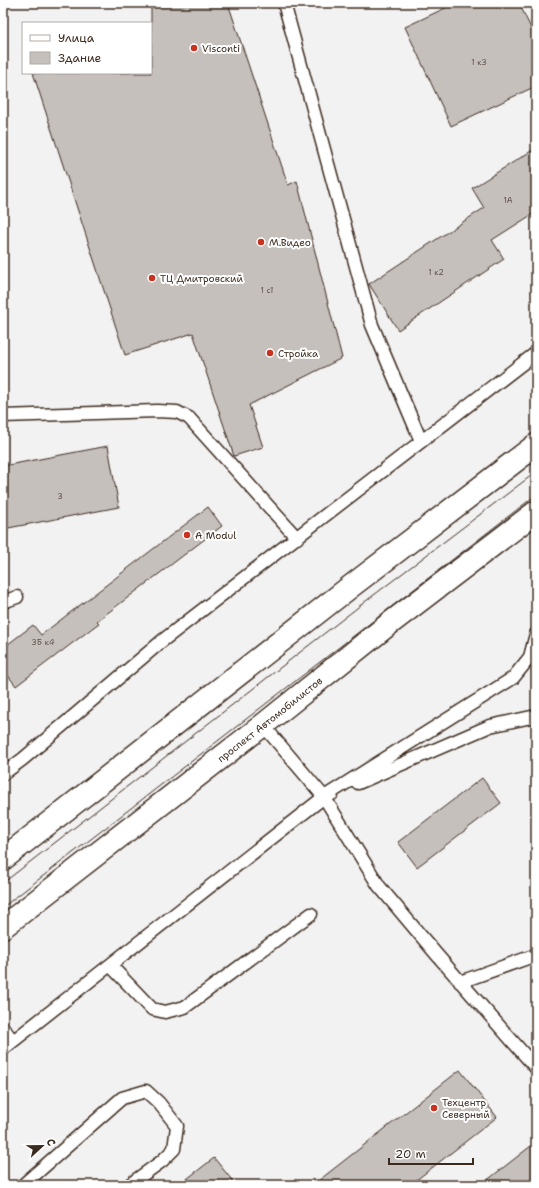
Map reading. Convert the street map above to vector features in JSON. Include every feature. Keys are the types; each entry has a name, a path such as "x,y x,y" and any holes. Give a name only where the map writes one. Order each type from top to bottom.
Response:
{"main road":[{"path":"3,859 344,592 536,446"},
{"name":"проспект Автомобилистов","path":"3,927 263,725 389,624 536,512"}],"lane":[{"path":"284,3 372,325 421,441"},
{"path":"3,774 23,759 162,641 536,353"},
{"path":"3,416 157,411 177,412 189,418 297,538"},
{"path":"3,602 17,597"},
{"path":"3,1048 324,797 513,678 530,657 536,634"},
{"path":"324,797 490,726 536,716"},
{"path":"263,725 324,797 379,886 460,982 536,1068"},
{"path":"110,965 152,1008 165,1012 185,1007 311,914"},
{"path":"460,982 536,955"},
{"path":"3,1028 13,1041"},
{"path":"23,1185 122,1098 146,1091 159,1103 177,1126 174,1149 162,1161 129,1185"}],"building":[{"name":"ТЦ Дмитровский","path":"151,3 228,3 288,185 297,181 342,358 249,405 263,447 234,456 193,333 125,355 33,74 152,74"},
{"path":"456,3 519,3 536,39 536,86 451,126 405,27"},
{"path":"536,148 536,212 492,240 504,259 398,330 369,284 484,208 472,188"},
{"path":"108,446 119,507 3,529 3,466"},
{"path":"208,507 222,526 97,621 99,623 16,686 3,669 3,648 33,625 41,635"},
{"path":"482,778 501,803 417,867 398,842"},
{"path":"460,1070 497,1117 410,1185 313,1185"},
{"path":"536,1142 536,1185 481,1185"},
{"path":"214,1158 236,1185 179,1185"}],"tram line":[{"path":"3,883 366,601 536,472"},
{"path":"3,907 536,495"}],"place":[{"name":"Visconti","path":"194,48"},
{"name":"М.Видео","path":"261,242"},
{"name":"ТЦ Дмитровский","path":"152,278"},
{"name":"Стройка","path":"270,353"},
{"name":"A Modul","path":"187,535"},
{"name":"Техцентр Северный","path":"434,1108"}]}
